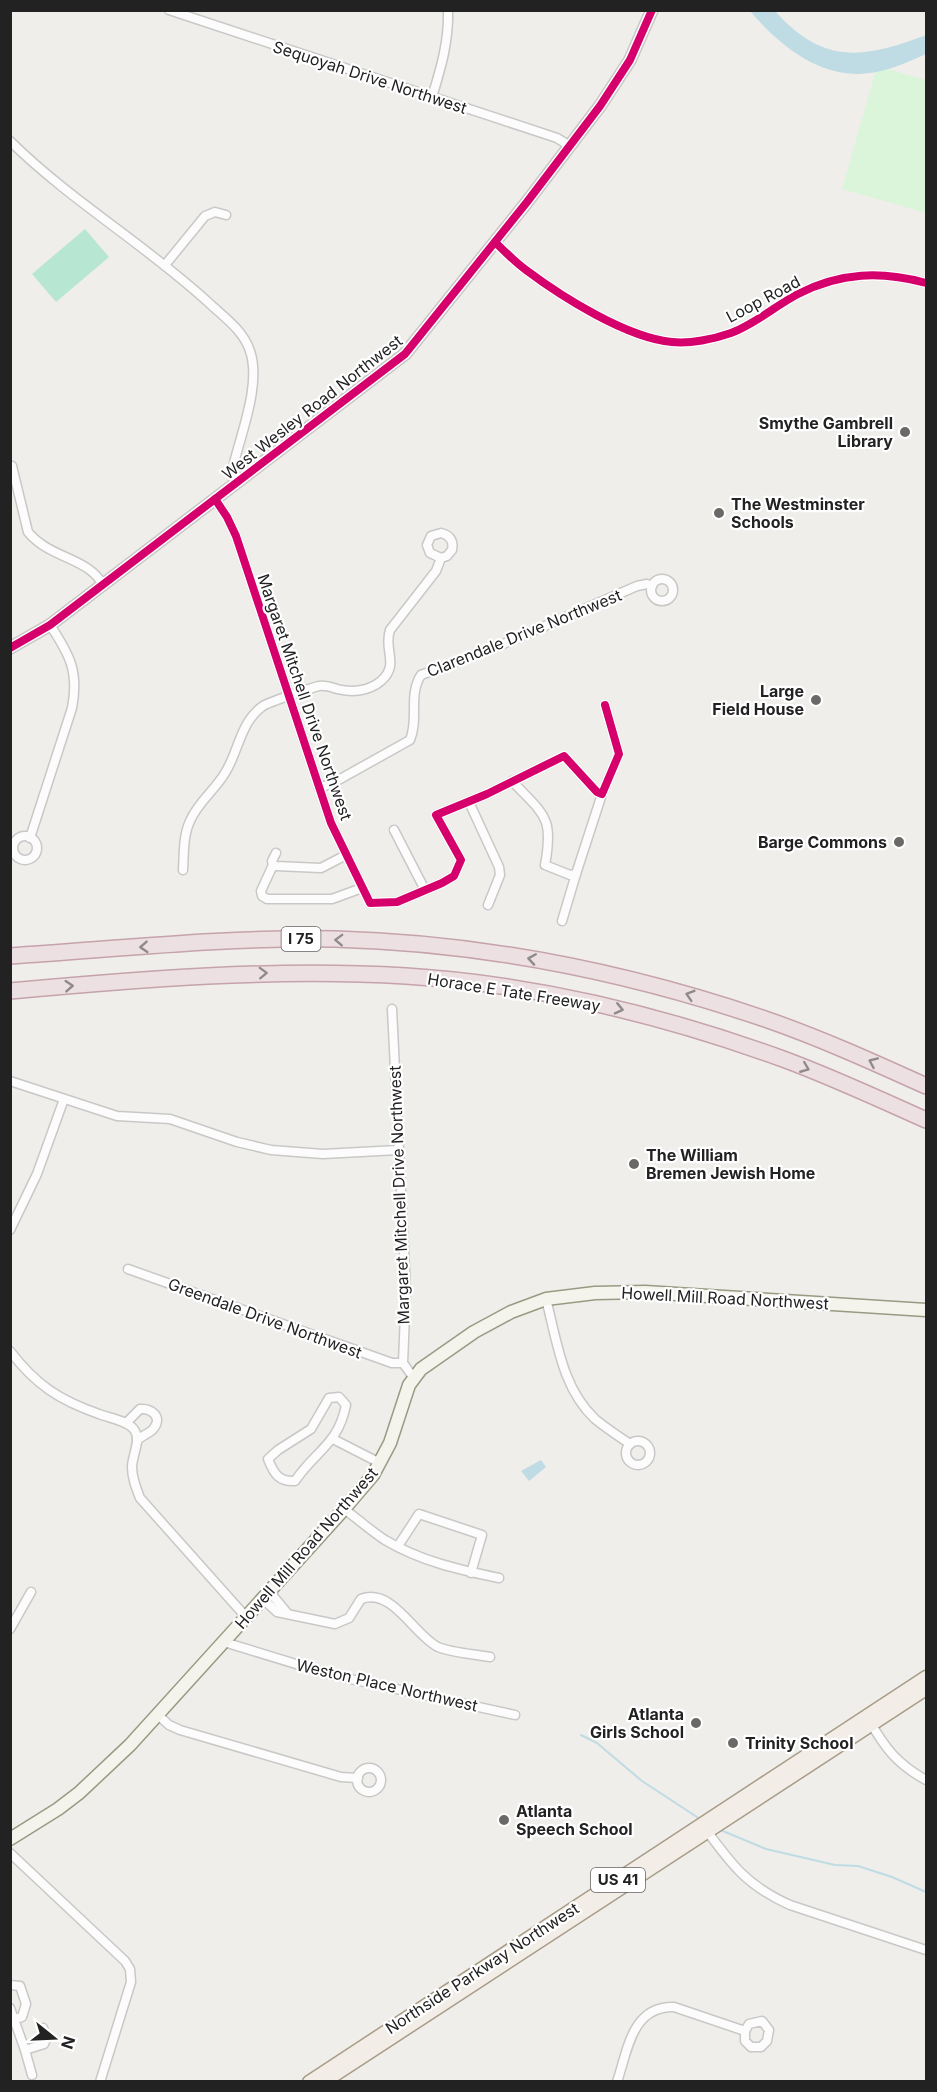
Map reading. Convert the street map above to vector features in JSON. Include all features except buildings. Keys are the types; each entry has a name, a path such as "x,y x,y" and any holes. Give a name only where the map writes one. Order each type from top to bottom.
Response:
{"highway":[{"name":"Horace E Tate Freeway","path":"10,956 291,939 371,941 492,952 590,970 667,988 829,1043 927,1086"},
{"name":"Horace E Tate Freeway","path":"10,991 234,974 295,972 407,976 474,982 584,1001 671,1023 785,1060 927,1120"}],"main road":[{"name":"Howell Mill Road Northwest","path":"10,1839 79,1793 158,1715 368,1481 390,1443 413,1377 437,1356 474,1332 512,1312 546,1299 595,1293 645,1292 927,1310"},
{"name":"Northside Parkway Northwest","path":"870,1721 927,1677"},
{"name":"Northside Parkway Northwest","path":"309,2082 870,1721 927,1689"},
{"name":"Northside Parkway Northwest","path":"324,2082 705,1828"}],"street":[{"name":"Sequoyah Drive Northwest","path":"169,10 557,138 570,146"},
{"path":"432,97 445,56 448,10"},
{"name":"West Wesley Road Northwest","path":"10,648 50,625 405,354 570,146 630,60 652,10"},
{"path":"10,141 63,187 165,265 235,326 244,338 253,366 252,386 234,463 237,483"},
{"path":"165,265 205,216 215,212 226,215"},
{"name":"Loop Road","path":"495,243 525,270 584,307 632,333 672,342 698,341 731,333 798,294 837,278 863,275 905,277 927,283"},
{"path":"12,466 28,532 55,553 94,571 103,585"},
{"name":"Margaret Mitchell Drive Northwest","path":"215,499 236,536 319,788 346,855 370,903 397,902 425,890"},
{"path":"183,870 185,839 190,821 198,807 226,772 246,724 264,706 319,687 328,686 352,691 367,689 380,681 389,670 391,660 387,638 390,630 436,571 441,558"},
{"name":"Clarendale Drive Northwest","path":"319,788 333,783 410,740 413,733 414,692 421,675 501,645 638,586 647,584 652,586"},
{"path":"30,837 75,693 75,676 71,659 50,625"},
{"path":"562,921 602,794 619,754 605,705"},
{"path":"394,830 425,890 454,876 461,860 436,815 469,802 564,756 597,792 602,794"},
{"path":"512,781 543,814 548,826 549,842 544,865 570,875 576,874"},
{"path":"469,802 499,867 500,875 489,905"},
{"path":"276,853 261,891 262,896 267,899 332,899 363,888"},
{"path":"273,865 321,868 346,855"},
{"name":"Margaret Mitchell Drive Northwest","path":"392,1009 406,1290 404,1364"},
{"path":"10,1081 117,1116 170,1119 237,1142 286,1152 323,1154 398,1150"},
{"path":"10,1230 38,1174 63,1099"},
{"name":"Greendale Drive Northwest","path":"128,1269 392,1363 404,1364"},
{"path":"546,1299 564,1370 574,1393 594,1418 630,1444"},
{"path":"10,1351 23,1368 55,1395 71,1404 126,1423 134,1429 138,1440"},
{"path":"404,1364 413,1377"},
{"path":"339,1397 346,1405 343,1420 333,1439 304,1469 296,1481 285,1481 274,1474 268,1459 311,1429 329,1398 339,1397"},
{"path":"126,1423 140,1409 147,1408 154,1413 157,1420 155,1428 138,1440 133,1455 134,1484 140,1498 246,1617"},
{"path":"333,1439 380,1462"},
{"path":"344,1509 385,1540 421,1558 471,1573 499,1578"},
{"path":"398,1546 419,1514 482,1535 471,1573"},
{"path":"10,1629 31,1592"},
{"path":"266,1595 288,1614 335,1624 349,1618 361,1599 372,1597 391,1604 427,1639 439,1647 490,1657"},
{"name":"Weston Place Northwest","path":"224,1642 332,1675 515,1715"},
{"path":"158,1715 180,1730 341,1777 358,1778"},
{"path":"870,1721 882,1743 894,1757 910,1771 927,1780"},
{"path":"705,1828 742,1876 770,1896 789,1905 927,1950"},
{"path":"10,1853 130,1969 131,1982 100,2082"},
{"path":"10,1985 20,1986 26,2004 22,2017 14,2019"},
{"path":"617,2082 637,2026 643,2017 653,2010 674,2007 745,2031"},
{"path":"10,2008 32,2075"},
{"path":"25,2050 44,2044 46,2039 43,2028"}],"green space":[{"path":"877,66 926,80 926,213 842,189"},
{"path":"85,229 109,257 56,302 32,274"}],"water":[{"path":"750,11 775,11 793,29 810,41 828,49 845,52 883,49 926,35 926,54 898,66 876,72 851,74 834,71 802,57 788,47 761,24"},
{"path":"541,1460 546,1467 529,1481 521,1471"}],"waterway":[{"path":"581,1735 597,1743 642,1781 700,1819"},
{"path":"718,1829 766,1849 835,1865 858,1866 892,1877 926,1892"}],"cycle path":[{"path":"10,648 50,625 405,354 527,202 600,106 630,60 652,10"},
{"path":"495,242 518,264 576,304 635,333 672,342 702,340 731,333 798,294 830,281 877,275 926,283"},
{"path":"215,499 236,536 331,823 370,903 397,902 454,876 461,860 436,815 487,794 564,756 597,792 602,794 619,754 605,705"}],"place":[{"name":"Smythe Gambrell Library","path":"905,432"},
{"name":"The Westminster Schools","path":"719,513"},
{"name":"Large Field House","path":"816,700"},
{"name":"Barge Commons","path":"899,842"},
{"name":"The William Bremen Jewish Home","path":"634,1164"},
{"name":"Atlanta Girls School","path":"696,1723"},
{"name":"Trinity School","path":"733,1743"},
{"name":"Atlanta Speech School","path":"504,1820"}]}
